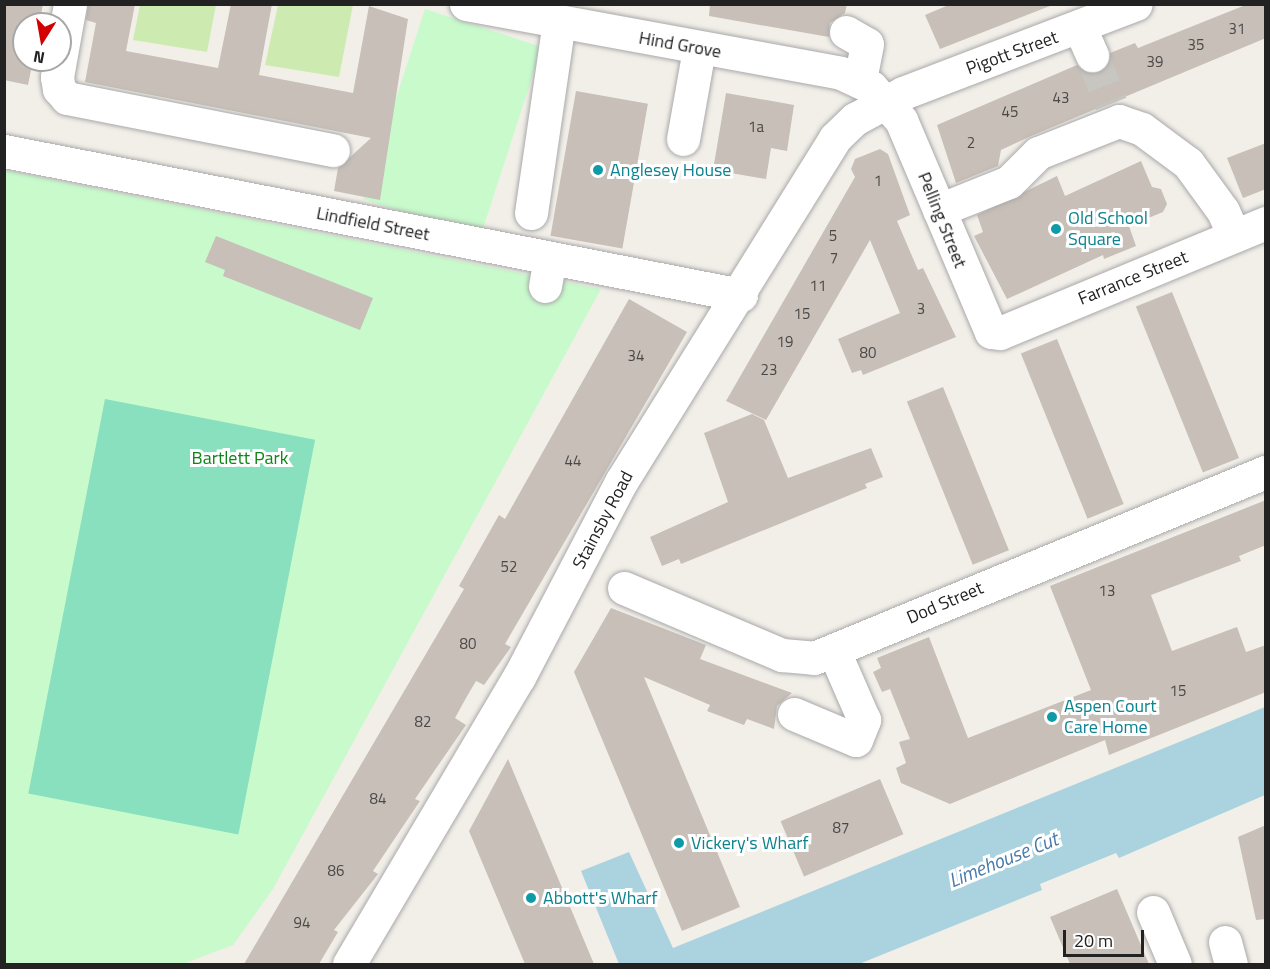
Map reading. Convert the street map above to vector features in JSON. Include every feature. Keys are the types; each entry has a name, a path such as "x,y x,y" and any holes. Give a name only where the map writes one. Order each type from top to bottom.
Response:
{"street":[{"path":"70,4 57,77 59,89 68,98 333,150"},
{"name":"Hind Grove","path":"466,4 699,49 791,63 860,81 887,101"},
{"name":"Pigott Street","path":"887,101 1086,41 1136,4"},
{"path":"531,213 559,22"},
{"path":"846,32 867,44 860,81"},
{"path":"683,139 699,49"},
{"name":"Pelling Street","path":"887,101 901,120 985,324 991,332 1000,333"},
{"name":"Stainsby Road","path":"349,964 519,677 621,482 741,295 836,138 855,119 887,101"},
{"path":"939,210 1009,182 1038,153 1115,112 1188,163 1223,211 1234,236"},
{"name":"Lindfield Street","path":"4,151 548,272 741,295"},
{"name":"Farrance Street","path":"1000,333 1266,223"},
{"name":"Dod Street","path":"624,588 782,655 814,658 1266,472"},
{"path":"794,714 856,740 864,720 834,651"},
{"path":"1153,912 1175,964"}],"green space":[{"path":"140,5 216,5 207,52 133,40"},
{"path":"278,5 353,5 339,77 265,65"},
{"path":"425,9 542,47 480,237 363,199"},
{"name":"Bartlett Park","path":"4,170 601,289 273,889 233,945 183,964 5,964"},
{"path":"105,399 315,440 238,834 28,794"}],"water":[{"name":"Limehouse Cut","path":"1265,707 1265,795 1119,858 1116,853 1040,884 1042,890 859,964 619,964 581,871 629,852 673,948"}],"building":[{"path":"4,4 43,4 41,12 12,12 12,72 31,72 28,85 4,80"},
{"path":"88,4 135,4 126,51 218,68 231,4 272,4 259,75 353,93 369,6 408,19 380,200 334,191 338,168 371,138 85,82 96,23 86,20"},
{"path":"710,4 847,4 845,13 830,23 829,37 709,16"},
{"path":"951,4 1049,4 1050,6 940,49 925,15"},
{"path":"1248,4 1266,4 1266,38 1001,150 998,166 956,183 937,125 1077,65 1089,74 1099,72 1107,66 1110,53 1135,43 1138,48"},
{"name":"Anglesey House","path":"576,91 648,104 622,248 550,236"},
{"path":"726,93 794,105 787,151 771,148 766,179 713,170"},
{"path":"1266,143 1266,189 1243,198 1227,158"},
{"path":"880,149 888,154 910,215 897,221 918,270 923,268 956,337 863,375 861,370 852,373 838,339 900,313 870,240 766,420 726,401 855,177 851,169 855,159"},
{"name":"Old School Square","path":"1141,161 1152,187 1161,189 1167,204 1163,212 1129,226 1136,246 1104,259 1103,255 1007,299 974,236 983,232 977,215 1057,176 1065,196"},
{"path":"216,236 373,298 360,330 223,276 225,270 205,262"},
{"path":"1172,292 1239,458 1203,473 1136,307"},
{"path":"629,299 687,332 505,644 511,647 484,685 476,681 466,698 455,718 466,725 415,799 420,801 373,871 378,874 334,930 338,932 319,964 244,964 464,589 459,586 499,515 505,519"},
{"path":"1057,339 1124,504 1088,519 1021,354"},
{"path":"943,387 1009,550 973,565 907,402"},
{"path":"752,414 764,420 788,478 871,448 883,477 865,484 867,488 681,564 679,559 662,566 650,537 728,502 704,433"},
{"path":"1266,500 1266,545 1239,556 1241,561 1151,595 1172,651 1237,627 1246,652 1266,645 1266,692 1109,755 1105,740 950,804 901,783 896,768 906,763 899,742 910,739 890,689 882,692 873,672 881,668 877,658 929,637 968,738 1091,690 1050,586"},
{"path":"611,608 706,645 700,659 792,693 777,706 774,729 747,719 744,725 707,711 710,705 644,677 740,907 682,931 574,672"},
{"name":"Abbott's Wharf","path":"508,759 594,964 525,964 469,831"},
{"name":"Vickery's Wharf","path":"880,779 903,834 804,876 781,821"},
{"path":"1266,825 1266,919 1256,920 1238,837"},
{"path":"1117,889 1149,964 1070,964 1050,917"}],"tunnel":[{"path":"1092,55 1111,103"}],"place":[{"name":"Anglesey House","path":"598,170"},
{"name":"Old School Square","path":"1056,229"},
{"name":"Aspen Court Care Home","path":"1052,717"},
{"name":"Vickery's Wharf","path":"679,843"},
{"name":"Abbott's Wharf","path":"531,898"}]}
